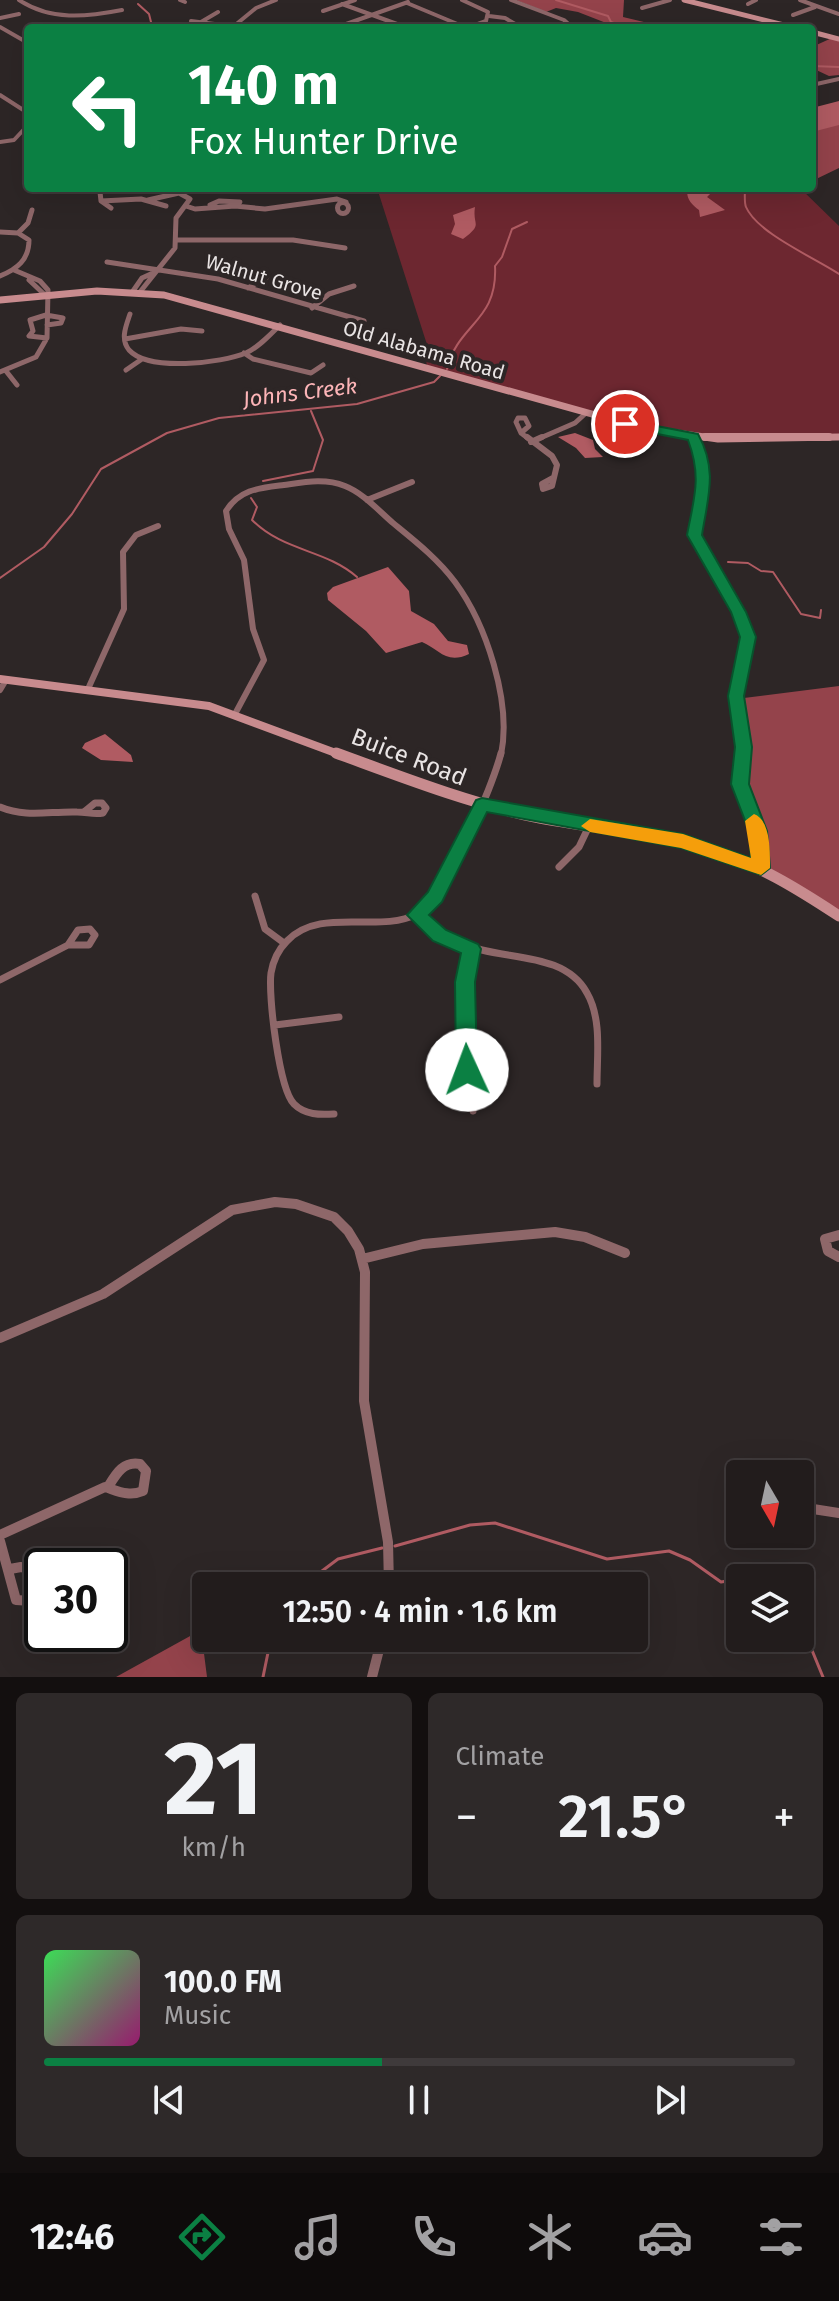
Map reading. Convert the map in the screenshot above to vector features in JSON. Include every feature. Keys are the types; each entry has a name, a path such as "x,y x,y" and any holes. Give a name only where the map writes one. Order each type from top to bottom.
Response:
{"street":[{"path":"19,0 27,6 66,17 122,10"},
{"path":"237,24 256,8 276,0"},
{"path":"323,11 355,0"},
{"path":"462,0 480,7 489,16 505,18 515,24"},
{"path":"511,0 568,24"},
{"path":"642,8 670,0"},
{"path":"684,0 780,24"},
{"path":"699,4 712,0"},
{"path":"748,4 756,0"},
{"path":"800,0 839,14"},
{"path":"347,24 408,2 459,24"},
{"path":"342,4 398,24"},
{"path":"793,15 817,6"},
{"path":"201,22 218,12"},
{"path":"0,18 19,14"},
{"path":"478,24 489,16"},
{"path":"191,21 214,24"},
{"path":"1,29 24,41"},
{"path":"816,33 839,39"},
{"path":"816,83 839,79"},
{"path":"0,95 24,110"},
{"path":"0,142 14,140 24,129"},
{"path":"100,192 101,201 111,208"},
{"path":"101,201 148,200 182,193 190,199 176,218 177,240 173,251 137,291"},
{"path":"186,206 208,209 244,206 261,212 286,211 291,205 337,199 346,202"},
{"path":"148,200 166,206"},
{"path":"18,233 28,223 32,210"},
{"path":"0,232 18,233 29,240 30,253 12,271 0,276"},
{"path":"177,240 293,240 345,248"},
{"name":"Walnut Grove","path":"107,262 207,276 364,321"},
{"path":"12,271 40,281 47,325 47,338 36,357 3,371 17,385"},
{"path":"248,288 267,277"},
{"path":"312,308 329,294 354,286"},
{"name":"Old Alabama Road","path":"0,300 44,291 137,291 187,299 642,428 694,437 749,440 839,437"},
{"path":"130,314 125,339 128,350 142,359 181,364 244,353 280,325"},
{"path":"47,325 64,320 61,315 30,320 33,331 29,336 47,338"},
{"path":"125,339 175,330 202,331"},
{"path":"244,353 253,359 311,373 323,365"},
{"path":"126,370 142,359"},
{"path":"531,442 575,423 586,413"},
{"path":"521,433 555,460 557,471 553,478"},
{"path":"694,437 705,476 695,525 696,541 739,612 748,637 736,696 744,747 740,784 758,831 761,868"},
{"path":"235,714 264,660 253,629 244,560 226,519 230,503 253,489 323,481 347,486 367,500 444,566 469,599 500,691 504,720 499,763 482,805 435,897 417,915 317,925 284,943 274,960 271,974 275,1025 281,1076 287,1095 307,1113 334,1114"},
{"path":"367,500 412,482"},
{"path":"88,689 124,609 123,552 136,535 155,528"},
{"path":"0,690 3,680"},
{"name":"Buice Road","path":"3,680 181,700 235,714 438,792 482,805 683,841 761,868 804,891 839,916"},
{"path":"0,807 33,816 84,812"},
{"path":"559,867 579,847 589,826"},
{"path":"255,896 265,929 284,943"},
{"path":"417,915 439,936 471,949 555,965 572,973 580,981 592,1007 597,1084"},
{"path":"0,980 67,946"},
{"path":"471,949 465,982 465,1045 473,1111"},
{"path":"275,1025 339,1017"},
{"path":"0,1338 103,1294 232,1210 248,1205 289,1202 306,1204 326,1212 342,1224 354,1239 362,1259 366,1283 364,1408 371,1462 387,1535 388,1572"},
{"path":"362,1259 422,1242 547,1230 585,1235 625,1253"},
{"path":"839,1235 825,1239 828,1251 839,1257"},
{"path":"0,1535 82,1495 108,1487"},
{"path":"814,1509 839,1513"},
{"path":"0,1541 16,1600 24,1600"},
{"path":"10,1569 24,1568"},
{"path":"372,1677 378,1652"}],"shaded area":[{"path":"516,0 624,0 623,17 652,24 609,24 578,12 556,8 546,12"},
{"path":"834,37 839,38 839,75 829,76 816,70 816,45"},
{"path":"839,101 839,125 816,131 816,107"},
{"path":"839,122 839,168 816,179 816,129"},
{"path":"378,192 804,192 839,226 839,438 654,431 428,370 425,356 430,354"},
{"path":"687,192 712,192 707,197 725,210 700,217 699,210"},
{"path":"475,207 476,224 473,230 463,239 451,234 455,224 453,215"},
{"path":"575,433 593,440 595,449 603,457 585,458 558,437"},
{"path":"388,567 409,591 411,611 434,624 448,641 467,645 469,654 449,657 422,642 386,653 366,631 328,600 327,593 333,587"},
{"path":"839,686 839,916 767,870 757,831 737,780 743,739 736,699"},
{"path":"105,734 131,755 133,762 101,760 82,748 85,743"},
{"path":"192,1635 192,1652 204,1652 207,1677 116,1677"}],"waterway":[{"path":"556,0 608,16 616,24"},
{"path":"138,4 149,14 151,22"},
{"path":"816,66 839,67"},
{"path":"745,192 746,207 762,226 839,274"},
{"name":"Johns Creek","path":"447,369 452,354 490,299 495,266 502,257 512,229 527,222"},
{"name":"Johns Creek","path":"0,578 44,547 72,514 101,469 167,433 219,418 357,404 434,382 440,376"},
{"path":"263,481 313,471 323,440 311,411"},
{"path":"251,498 257,507 252,520 264,530 291,545 332,561 357,577"},
{"path":"728,562 748,563 761,571 773,572 801,614 820,618 821,610"},
{"path":"395,1546 470,1525 495,1523 607,1559 669,1551 690,1560 721,1582 726,1581"},
{"path":"321,1572 338,1559 382,1548"},
{"path":"263,1677 268,1652"},
{"path":"813,1652 823,1677"}],"slow traffic":[{"path":"590,826 683,841 761,868 760,844 754,821"}],"route":[{"path":"467,1070 465,982 471,949 439,936 417,915 435,897 482,805 683,841 761,868 758,831 740,784 744,747 736,696 748,637 739,612 694,535 704,486 703,463 694,437 625,424"}]}
